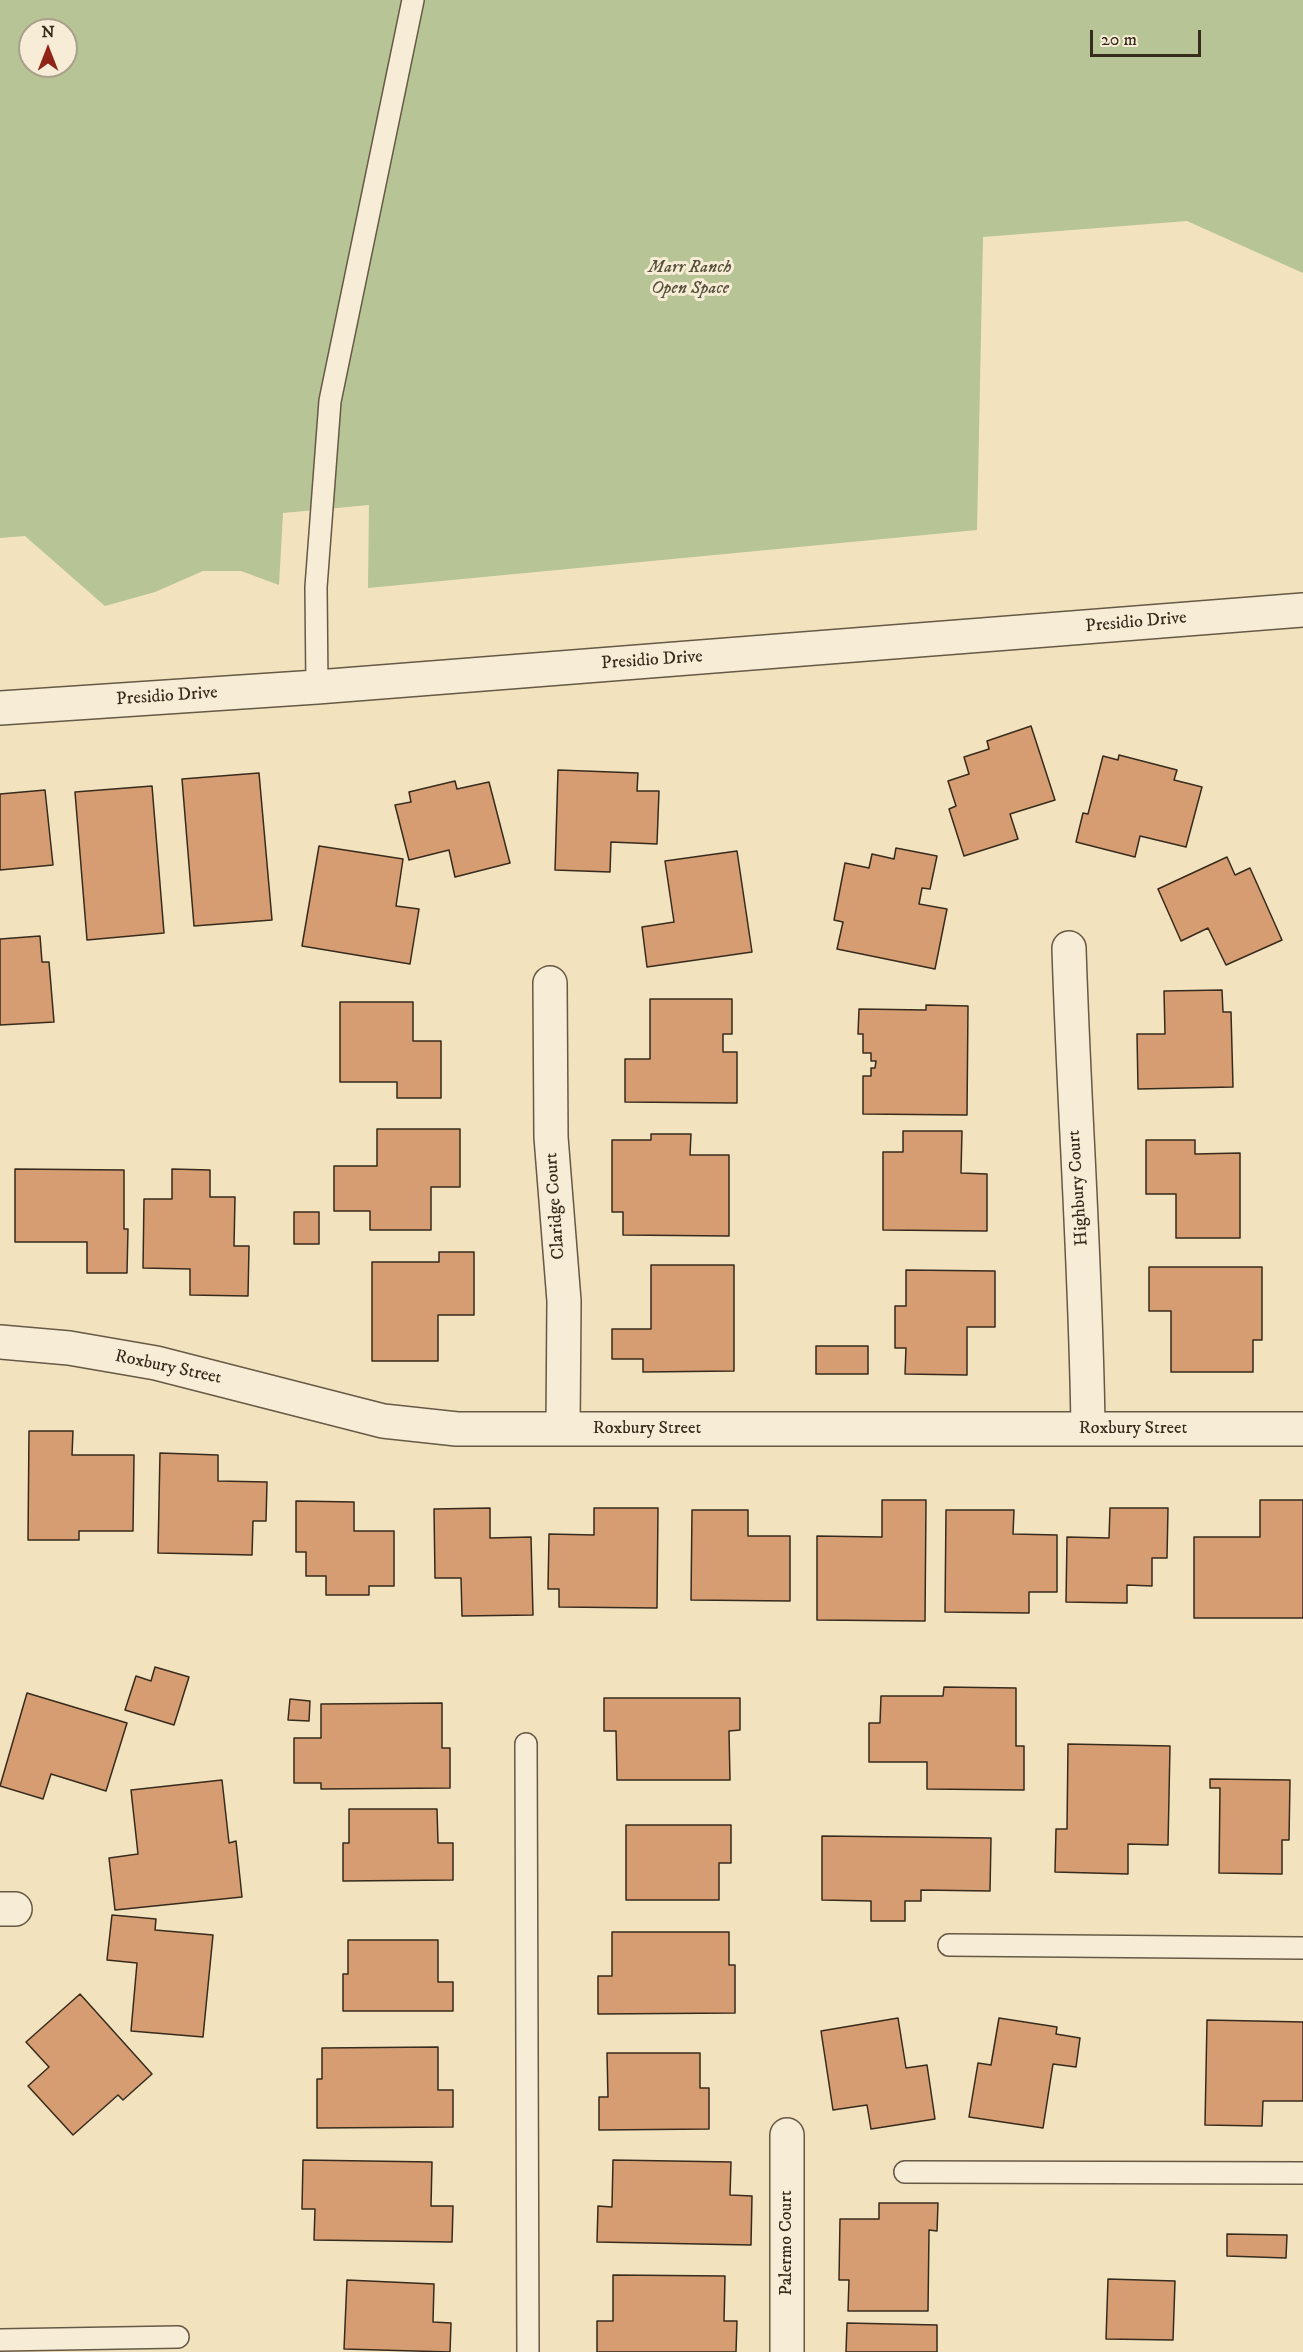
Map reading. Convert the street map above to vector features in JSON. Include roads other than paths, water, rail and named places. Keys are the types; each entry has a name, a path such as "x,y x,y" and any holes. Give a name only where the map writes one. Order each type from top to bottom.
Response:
{"street":[{"name":"Presidio Drive","path":"0,708 317,687 1303,610"},
{"name":"Highbury Court","path":"1069,948 1074,1106 1086,1287 1088,1429"},
{"name":"Claridge Court","path":"550,983 551,1137 564,1301 563,1429"},
{"name":"Roxbury Street","path":"0,1342 69,1348 156,1363 383,1420 457,1429 1303,1429"},
{"name":"Palermo Court","path":"787,2134 787,2352"}],"lane":[{"path":"317,687 316,587 330,400 413,0"},
{"path":"526,1744 528,2352"},
{"path":"949,1945 1303,1948"},
{"path":"905,2172 1303,2173"},
{"path":"0,2340 178,2337"}],"park label":[{"name":"Marr Ranch Open Space","path":"690,278"}]}
